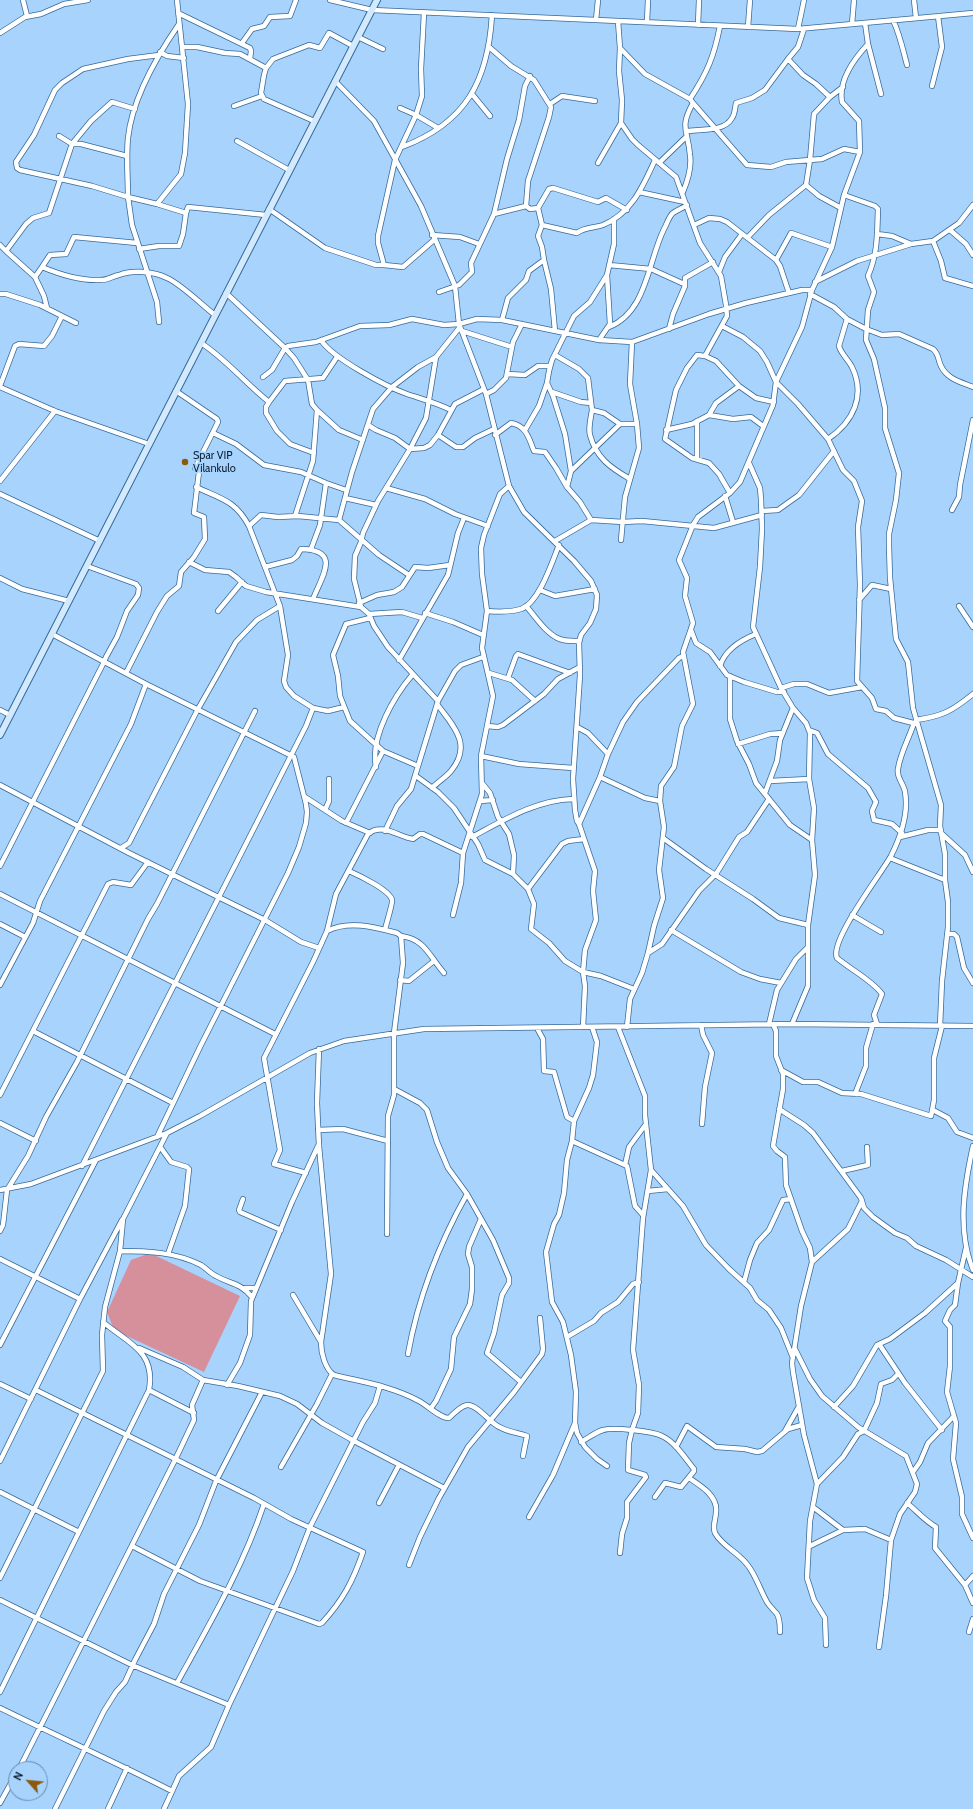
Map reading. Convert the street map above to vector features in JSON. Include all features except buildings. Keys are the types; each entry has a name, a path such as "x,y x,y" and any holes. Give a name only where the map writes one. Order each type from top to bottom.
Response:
{"main road":[{"path":"0,735 377,0"}],"street":[{"path":"23,0 27,16"},
{"path":"0,33 27,16 41,14 64,4 88,0"},
{"path":"157,204 180,174 184,159 188,104 177,0"},
{"path":"242,43 252,29 264,26 270,17 290,16 296,0"},
{"path":"330,0 372,10 798,29 973,13"},
{"path":"596,20 598,0"},
{"path":"648,0 648,22"},
{"path":"698,25 699,0"},
{"path":"748,27 750,0"},
{"path":"798,29 804,0"},
{"path":"852,24 854,0"},
{"path":"914,0 916,18"},
{"path":"178,13 242,43 251,49 250,59"},
{"path":"384,265 378,243 378,236 395,160 416,115 422,96 421,69 424,13"},
{"path":"402,147 421,139 438,128 456,112 472,94 483,69 489,47 492,15"},
{"path":"932,86 942,47 938,16"},
{"path":"893,20 900,36 903,54 907,65"},
{"path":"598,163 621,122 622,100 619,71 620,48 618,21"},
{"path":"865,23 868,44 881,94"},
{"path":"159,322 157,302 132,225 128,197 128,138 135,109 159,54 179,24"},
{"path":"683,192 690,169 690,156 685,121 691,101 707,72 720,26"},
{"path":"686,131 724,126 732,119 737,102 752,98 766,90 788,59 798,48 804,29"},
{"path":"314,121 267,101 262,96 261,93 266,68 273,59 309,45 320,48 329,33 353,46"},
{"path":"358,37 383,49"},
{"path":"627,1027 629,1004 648,954 654,926 663,898 659,870 664,821 660,801 661,786 674,767 682,726 693,704 683,656 685,642 693,623 685,596 687,578 679,561 693,526 703,512 728,494 740,482 774,402 776,382 802,326 811,292 832,247 844,195 860,152 859,121 842,102 842,86 852,62 868,44"},
{"path":"182,47 197,47 225,53 240,54 266,68"},
{"path":"489,47 511,66 530,76 550,104 550,118 528,181 526,206"},
{"path":"620,48 645,74 691,101 747,165 771,167 786,162 822,159 844,149 860,152"},
{"path":"184,58 159,54 83,69 62,83 55,90 34,135 16,165 20,170 157,204 186,213"},
{"path":"788,59 802,75 816,84 830,97"},
{"path":"439,292 459,285 470,275 472,270 470,264 494,214 507,159 519,120 526,86 530,76"},
{"path":"335,81 374,121 418,200 455,286 460,328 486,394 495,435 509,486 524,512 559,545 583,571 595,589 597,595 596,609 579,641 580,667 573,768 573,799 576,821 579,824 595,871 593,891 596,920 585,950 583,972 585,986 582,1027"},
{"path":"748,237 769,215 806,185 814,114 842,86"},
{"path":"472,94 490,116"},
{"path":"234,106 262,96"},
{"path":"550,104 562,96 595,101"},
{"path":"6,250 26,224 33,218 49,213 72,144 91,121 111,102 135,109"},
{"path":"400,108 416,115 438,128"},
{"path":"621,122 632,139 676,177 683,192 700,243 719,272 727,309 726,319 705,356"},
{"path":"59,136 72,144 81,144 127,156"},
{"path":"660,163 687,136"},
{"path":"237,141 289,170"},
{"path":"542,225 577,233 581,230 595,228 614,219 627,210 640,192 655,160"},
{"path":"806,185 819,196 841,208"},
{"path":"555,331 551,289 542,247 538,236 542,225 538,208 549,189 553,188 598,202 606,198 627,210"},
{"path":"640,192 686,204"},
{"path":"781,1070 803,1082 818,1082 842,1093 861,1094 929,1117 932,1115 934,1058 941,1026 942,981 948,934 945,854 940,832 940,800 916,722 911,695 908,662 896,639 891,589 889,534 896,500 899,473 886,428 885,408 874,359 866,340 868,310 874,292 868,276 874,266 876,256 877,207 844,195"},
{"path":"598,340 609,327 624,320 634,307 651,269 656,246 672,213 686,204"},
{"path":"815,283 857,261 911,244 933,241 963,219 973,205"},
{"path":"494,214 526,206 530,209 538,208"},
{"path":"139,249 159,246 178,247 183,234 188,207 267,212 325,248 376,264 400,267 405,266 434,240"},
{"path":"694,225 709,218 720,219 727,222 748,237 776,260 780,266 789,293"},
{"path":"609,327 607,275 614,244 614,219"},
{"path":"950,230 966,244 973,255"},
{"path":"776,260 791,233 832,247"},
{"path":"719,272 725,257 742,234"},
{"path":"877,234 892,236 911,244"},
{"path":"432,235 460,237 479,244"},
{"path":"35,277 50,255 66,254 74,237 137,243"},
{"path":"933,241 941,261 945,278 973,286"},
{"path":"0,245 35,277 44,296 47,308"},
{"path":"502,320 508,298 526,280 529,271 544,260"},
{"path":"669,329 673,314 685,286 684,279 713,262"},
{"path":"609,265 651,269 684,284"},
{"path":"42,267 66,276 90,280 103,280 126,273 148,272 166,277 175,282 215,315"},
{"path":"526,430 539,406 547,383 550,366 565,333 574,316 590,302 607,275"},
{"path":"340,520 346,490 368,425 370,414 376,404 392,387 418,366 436,357 460,328 477,319 502,320 598,340 632,342 708,314 789,293 811,292 834,307 847,319 866,329 882,335 899,334 933,349 937,353 941,366 950,377 973,387"},
{"path":"0,294 16,297 47,308 76,323"},
{"path":"226,294 294,358 308,380 312,404 317,410 339,430 363,440"},
{"path":"62,316 52,336 44,346 17,345 0,387 55,410 149,444"},
{"path":"263,377 272,370 285,348 322,340 360,326 389,325 412,319 460,328 512,347"},
{"path":"828,439 842,428 853,412 858,398 853,369 839,346 847,319"},
{"path":"486,394 498,386 508,374 512,347 522,324"},
{"path":"722,326 743,337 760,351 776,382 798,404 828,439 843,470 854,481 862,501 858,527 860,586 859,656 857,679 872,698 876,709 886,711 894,718 916,722 944,714 955,708 973,694"},
{"path":"322,340 328,349 337,356 392,387 408,394 430,400 451,410"},
{"path":"621,540 625,497 639,455 637,424 630,384 632,342"},
{"path":"201,343 209,348 251,388 269,402"},
{"path":"555,355 585,373 590,384 592,410 590,435 596,448 609,466 630,479"},
{"path":"733,522 728,494 714,468 709,463 688,455 665,439 676,390 680,380 697,355 705,356 718,363 739,386 756,398 774,402"},
{"path":"314,453 290,444 277,431 266,414 266,407 285,381 324,378 337,356"},
{"path":"432,788 451,770 459,757 461,742 455,729 438,703 384,641 369,616 360,605 355,585 355,556 362,540 363,533 376,505 410,449 426,418 436,357"},
{"path":"508,374 525,375 538,366 550,366"},
{"path":"547,383 552,392 565,434 571,471 567,487"},
{"path":"666,430 697,421 709,415 716,403 739,386"},
{"path":"368,425 395,438 410,449 424,448 430,445 438,435 457,401 484,389"},
{"path":"126,674 156,612 167,596 179,586 181,572 196,553 206,536 204,517 194,512 199,472 195,468 218,422 217,418 176,391"},
{"path":"552,392 581,402 591,403"},
{"path":"0,481 55,410"},
{"path":"295,516 314,461 317,410"},
{"path":"592,410 604,413 620,424 637,424"},
{"path":"709,415 733,419 750,417 763,426"},
{"path":"952,510 960,494 960,484 973,420"},
{"path":"697,421 697,459"},
{"path":"495,435 511,423 526,430 534,452 545,452 567,487 580,502 592,520"},
{"path":"571,471 620,424"},
{"path":"438,435 456,447 463,447 475,438 494,430"},
{"path":"213,433 236,444 264,465 310,474 326,484 346,490"},
{"path":"554,541 592,520 623,522 642,521 714,528 762,513 778,510 799,495 834,451"},
{"path":"749,463 760,488 762,513 760,567 753,623 756,634 783,690 793,708 806,723 809,730 808,779 814,808 812,840 815,875 808,926 808,986 792,1024"},
{"path":"311,549 321,518 326,484"},
{"path":"453,915 461,884 463,853 480,801 482,783 481,756 493,696 489,673 483,657 482,648 487,611 480,548 500,494 509,486"},
{"path":"196,487 231,502 243,514 249,526 280,606 288,655 284,681 286,687 294,696 313,708 328,711 344,707"},
{"path":"386,488 433,502 464,518 488,526"},
{"path":"0,494 100,541"},
{"path":"345,498 376,505"},
{"path":"249,526 261,515 278,518 295,516 340,520 379,555 409,575"},
{"path":"400,660 422,618 446,578 458,533 464,518"},
{"path":"487,611 517,610 526,606 540,590 559,545"},
{"path":"264,567 292,560 297,556 301,548 311,549 324,555 327,562 313,599"},
{"path":"189,562 205,570 229,572 246,586 275,594 360,605 377,595 394,592 402,587 415,567 428,568 450,565"},
{"path":"0,866 117,637 127,611 138,595 139,588 136,584 87,566"},
{"path":"0,578 22,589 69,601"},
{"path":"218,611 242,582"},
{"path":"859,600 872,585 891,589"},
{"path":"540,590 555,596 595,589"},
{"path":"129,853 129,843 198,709 239,638 256,620 280,606"},
{"path":"526,606 546,629 556,637 565,641 579,641"},
{"path":"959,606 972,624"},
{"path":"418,766 383,751 352,725 340,696 334,652 346,624 369,616 402,612 422,618"},
{"path":"425,613 453,622 484,635"},
{"path":"691,630 696,642 706,649 730,676 774,691 783,690 800,684 833,693 845,689 862,687"},
{"path":"52,634 126,674 290,755 296,761 306,804 306,823 299,847 288,873 172,1103 157,1137"},
{"path":"720,666 725,655 734,647 746,638 756,634"},
{"path":"508,678 518,654 552,668 570,673"},
{"path":"579,824 623,722 637,702 679,658 683,656"},
{"path":"385,830 398,806 411,789 438,703 458,667 483,657"},
{"path":"487,726 501,726 535,701 558,679 580,667"},
{"path":"489,673 508,678 515,682 535,701"},
{"path":"376,767 376,746 400,690 413,674"},
{"path":"730,676 730,719 738,744 749,764 756,783 765,792 790,825 812,840"},
{"path":"0,985 33,923 40,901 131,724 146,684"},
{"path":"82,1166 218,896 306,726 313,708"},
{"path":"765,792 777,761 780,740 793,708"},
{"path":"0,710 10,715"},
{"path":"0,1231 3,1225 7,1190 28,1156 46,1117 81,1055 255,712"},
{"path":"855,1094 866,1066 866,1048 875,1024 874,1014 882,994 875,986 835,955 846,924 890,858 901,835 905,816 906,794 897,771 916,722"},
{"path":"577,727 588,733 608,754"},
{"path":"809,730 817,734 828,754 870,791 876,802 872,811 874,820 892,824 901,835"},
{"path":"738,744 770,734 783,733"},
{"path":"346,823 383,751"},
{"path":"481,756 519,764 573,768"},
{"path":"416,776 454,808 485,860 512,874 528,889 534,904 531,929 549,943 565,961 583,972 601,976 634,989"},
{"path":"600,778 641,796 660,801"},
{"path":"325,810 329,801 329,779"},
{"path":"770,781 808,779"},
{"path":"482,783 490,793 501,822 509,834 513,850 512,874"},
{"path":"0,785 79,825 129,853 265,920 300,942 319,948"},
{"path":"304,797 346,823 370,833"},
{"path":"648,954 662,944 699,891 716,874 739,837 747,832 769,798"},
{"path":"472,837 527,809 560,800 573,799"},
{"path":"480,801 493,800"},
{"path":"306,1173 274,1164 280,1150 264,1058 275,1034 288,1014 327,931 336,894 370,833 374,830 394,832 413,839 420,834 423,834 463,853"},
{"path":"901,835 928,830 940,832 965,854 973,872"},
{"path":"663,838 779,918 808,926"},
{"path":"528,889 562,844 568,841 584,839"},
{"path":"121,848 129,843"},
{"path":"890,858 945,880"},
{"path":"0,1096 108,884 112,882 131,885 148,862"},
{"path":"349,871 374,884 391,897 392,902 386,920 385,930"},
{"path":"0,894 275,1034"},
{"path":"852,915 881,932"},
{"path":"0,924 25,937"},
{"path":"327,931 339,927 359,925 398,933 401,936 417,940 422,944 444,973"},
{"path":"671,930 741,972 781,983"},
{"path":"948,934 954,934 956,937 964,968 973,983"},
{"path":"387,1234 388,1116 394,1089 394,1033 403,963 401,936"},
{"path":"808,947 801,952 777,990 771,1024 776,1031 776,1056 781,1070 783,1089 773,1146 785,1157 785,1180 802,1231 810,1248 812,1262 801,1306 794,1349 793,1372 802,1425 817,1484 810,1521 810,1546 807,1578 814,1600 824,1613 826,1645"},
{"path":"400,980 409,981 434,961"},
{"path":"0,1190 7,1190 31,1184 167,1133 319,1049 344,1041 424,1029 771,1024 973,1026"},
{"path":"701,1025 703,1035 712,1053 705,1087 702,1124"},
{"path":"592,1027 597,1042 593,1075 574,1122 572,1141 567,1160 564,1193 559,1216 554,1224 546,1252 552,1302 563,1322 567,1337 576,1392 575,1423 577,1433 581,1442 597,1459 607,1466"},
{"path":"618,1027 645,1096 646,1124 651,1170 643,1215 634,1350 639,1385 638,1416 632,1430 628,1448 628,1470 645,1475 646,1477 627,1502 628,1514 621,1539 620,1553"},
{"path":"537,1028 544,1039 544,1071 554,1072 567,1117 574,1122"},
{"path":"33,1031 172,1103"},
{"path":"319,1049 318,1130 331,1274 321,1342 323,1357 332,1374 407,1394 446,1418 469,1405 485,1415 490,1421 512,1432 527,1436 524,1456"},
{"path":"394,1089 420,1104 427,1110 437,1142 448,1168 467,1194 496,1247 509,1281 502,1294 494,1333 487,1353 521,1382"},
{"path":"779,1109 809,1130 842,1171 862,1201 864,1208 873,1217 895,1234 907,1238 920,1248 973,1277"},
{"path":"932,1110 948,1118 958,1132 973,1138"},
{"path":"0,1122 36,1141"},
{"path":"643,1215 635,1206 625,1165 629,1147 646,1124"},
{"path":"318,1130 343,1129 388,1141"},
{"path":"0,1461 80,1299 161,1148 167,1133"},
{"path":"572,1141 625,1165"},
{"path":"227,1385 240,1364 250,1335 251,1329 249,1309 252,1297 319,1146"},
{"path":"842,1171 868,1165 867,1147"},
{"path":"161,1148 171,1162 189,1169 185,1206 168,1254"},
{"path":"973,1149 964,1188 966,1248 958,1283 955,1305 950,1310 945,1321 950,1327 948,1392 956,1423 953,1459 962,1497 962,1514 973,1538"},
{"path":"0,1345 96,1160"},
{"path":"651,1170 685,1209 706,1245 750,1288 759,1302 769,1310 781,1328 793,1358"},
{"path":"648,1191 668,1189"},
{"path":"408,1354 411,1334 422,1295 443,1243 467,1194"},
{"path":"243,1199 239,1210 240,1212 282,1230"},
{"path":"744,1282 757,1242 769,1230 782,1200 791,1199"},
{"path":"812,1262 848,1229 862,1201"},
{"path":"0,1578 102,1372 103,1322 105,1307 120,1251 123,1219"},
{"path":"431,1408 436,1401 451,1369 454,1337 470,1304 472,1267 469,1247 482,1219"},
{"path":"966,1248 973,1270"},
{"path":"120,1251 168,1254 200,1265 215,1276 245,1288 256,1288"},
{"path":"0,1259 80,1299"},
{"path":"567,1337 594,1321 601,1313 618,1302 633,1284 639,1282"},
{"path":"834,1407 852,1386 875,1347 890,1339 958,1283"},
{"path":"245,1288 252,1297"},
{"path":"293,1295 321,1342"},
{"path":"409,1565 420,1537 444,1488 468,1447 521,1382 543,1352 540,1318"},
{"path":"103,1322 139,1348 183,1367 203,1380 280,1396 297,1404 311,1415 354,1441 444,1488"},
{"path":"879,1344 898,1374 942,1430"},
{"path":"0,1692 149,1390 151,1374 149,1366 139,1348"},
{"path":"794,1349 818,1392 864,1432 906,1456 917,1486 900,1514 891,1540 886,1596 879,1647"},
{"path":"281,1467 311,1415 332,1374"},
{"path":"817,1484 843,1457 858,1434 864,1432 877,1403 881,1384 892,1380 898,1374"},
{"path":"23,1761 194,1420 192,1405 203,1380"},
{"path":"0,1384 31,1399"},
{"path":"164,1809 179,1776 210,1747 293,1571 310,1528 375,1403 380,1386"},
{"path":"36,1390 310,1528 362,1552 356,1574 339,1604 321,1624 200,1581 132,1546"},
{"path":"149,1390 194,1413"},
{"path":"55,1809 86,1750 104,1711 116,1692 125,1682 132,1665 154,1624 164,1594 199,1525 216,1481 262,1392"},
{"path":"785,1432 799,1407"},
{"path":"913,1472 920,1462 928,1443 954,1416"},
{"path":"529,1517 552,1475 575,1423"},
{"path":"676,1448 687,1426 716,1447 757,1452 762,1451 785,1432 802,1425"},
{"path":"581,1442 604,1430 632,1430 657,1434 668,1440 694,1469 689,1478 680,1487 666,1483 655,1496"},
{"path":"378,1503 399,1465"},
{"path":"689,1478 706,1490 716,1503 714,1521 715,1533 729,1549 742,1558 752,1572 768,1603 777,1614 780,1632"},
{"path":"0,1492 80,1532"},
{"path":"907,1503 918,1511 929,1524 936,1527 935,1548 965,1585 973,1602"},
{"path":"177,1683 226,1591 256,1527 264,1504"},
{"path":"813,1507 843,1530"},
{"path":"810,1546 843,1530 865,1529 891,1540"},
{"path":"965,1585 973,1576"},
{"path":"0,1600 132,1665 229,1705"},
{"path":"969,1632 973,1619"},
{"path":"0,1708 172,1791"},
{"path":"108,1809 127,1768"},
{"path":"0,1803 8,1788"}],"shaded area":[{"path":"150,1253 240,1296 204,1372 114,1330 107,1312 131,1260"}],"place":[{"name":"Spar VIP Vilankulo","path":"185,462"}]}
